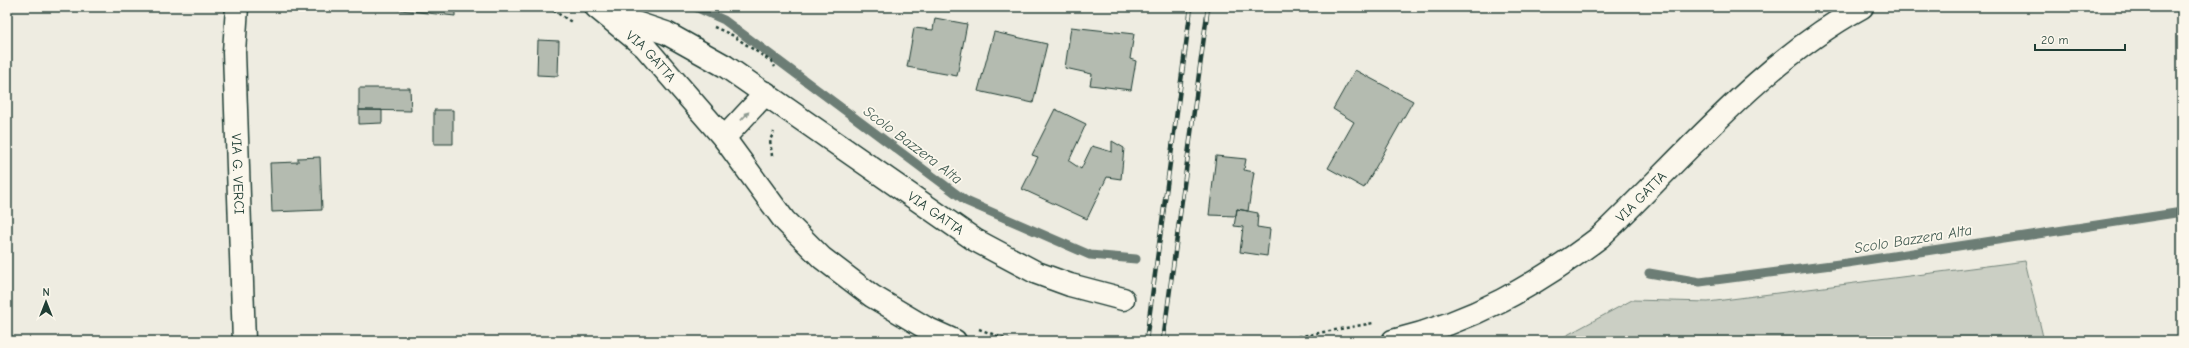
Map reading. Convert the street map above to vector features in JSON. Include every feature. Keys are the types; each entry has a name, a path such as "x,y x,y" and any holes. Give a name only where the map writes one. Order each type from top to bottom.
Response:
{"street":[{"name":"VIA G. VERCI","path":"237,7 234,52 244,341"},
{"name":"VIA GATTA","path":"1393,341 1446,326 1484,310 1536,282 1572,258 1600,237 1764,77 1832,24 1862,7"},
{"name":"VIA GATTA","path":"601,10 666,33 725,66 766,93 974,240 1037,273 1077,287 1123,298"},
{"name":"VIA GATTA","path":"601,10 644,47 724,138 784,220 822,258 872,296 926,328 955,341"},
{"path":"724,138 766,93"}],"path":[{"path":"772,161 770,140 786,108"},
{"path":"974,327 1011,341"}],"shaded area":[{"path":"2025,261 2044,341 1556,341 1632,300 1708,302"}],"building":[{"path":"373,7 455,7 455,16"},
{"path":"935,18 967,24 957,76 907,67 914,28 933,30"},
{"path":"1071,27 1134,34 1130,59 1136,61 1131,90 1090,85 1092,74 1065,68"},
{"path":"994,32 1047,44 1033,103 978,91"},
{"path":"538,40 559,41 558,76 537,75"},
{"path":"1355,70 1413,101 1364,188 1328,168 1354,122 1333,109"},
{"path":"359,88 410,88 411,111 359,110"},
{"path":"1055,109 1086,124 1069,161 1081,169 1092,146 1112,152 1112,141 1124,148 1121,179 1107,177 1087,219 1022,189 1038,157 1032,155"},
{"path":"359,110 382,110 382,123 359,124"},
{"path":"434,110 453,110 453,144 434,144"},
{"path":"1216,156 1246,159 1244,170 1254,172 1248,211 1237,209 1236,216 1209,215"},
{"path":"320,157 322,210 272,212 270,163 298,162 298,158"},
{"path":"1237,209 1258,213 1257,227 1270,229 1267,256 1240,252 1243,227 1234,226"}],"waterway":[{"name":"Scolo Bazzera Alta","path":"695,7 724,20 966,201 1090,255 1136,259"},
{"name":"Scolo Bazzera Alta","path":"1649,273 1700,282 1847,263 2182,212"}],"railway":[{"path":"1146,341 1191,7"},
{"path":"1163,341 1208,7"}]}
